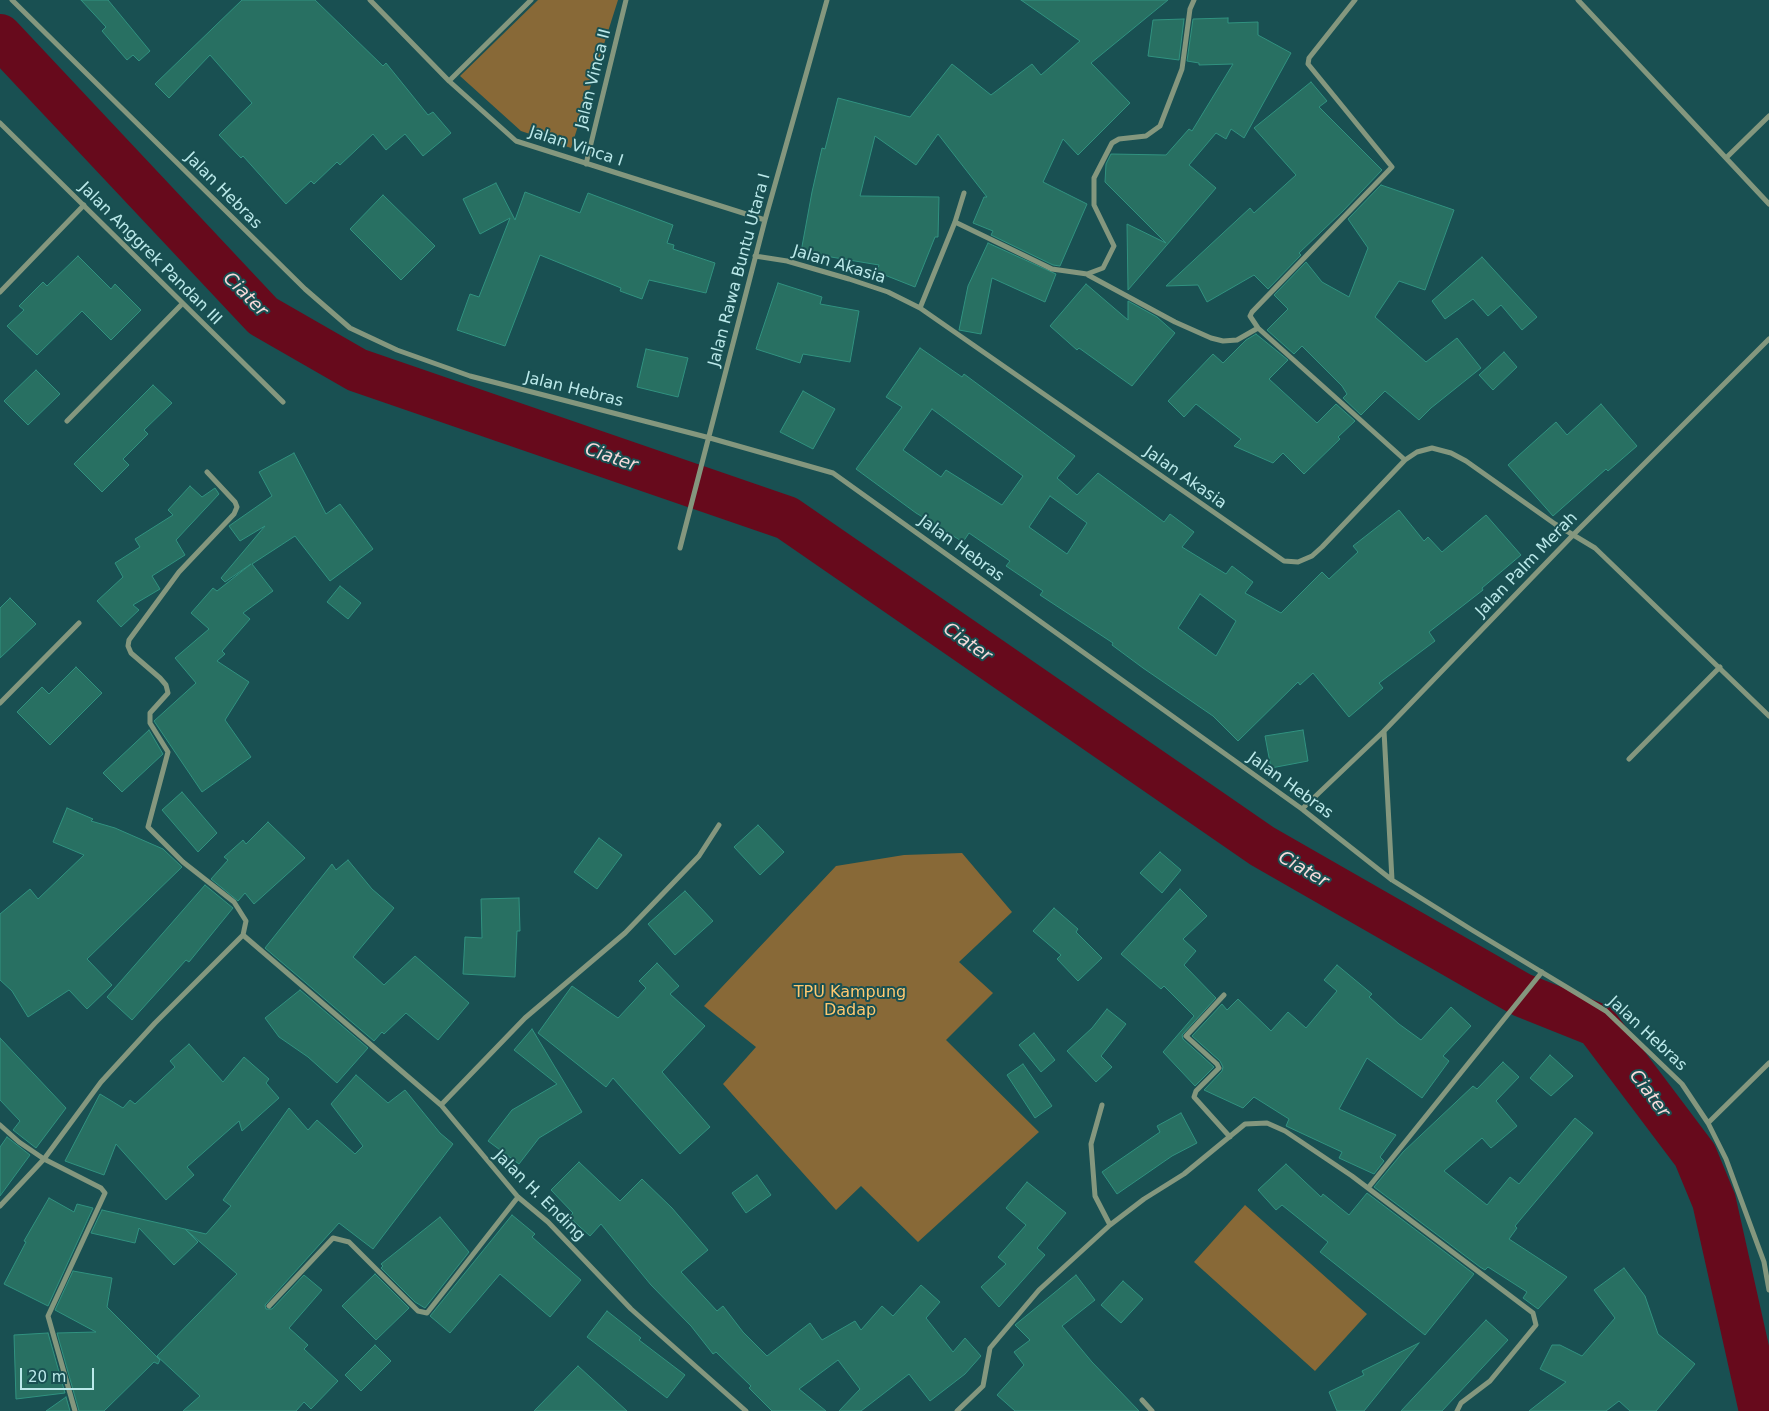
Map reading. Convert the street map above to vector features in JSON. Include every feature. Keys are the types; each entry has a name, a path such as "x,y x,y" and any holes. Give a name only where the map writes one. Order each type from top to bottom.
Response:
{"street":[{"name":"Jalan Hebras","path":"12,0 305,289 350,328 397,350 470,376 710,438 833,473 1302,809 1392,880 1606,1011 1682,1084 1708,1123 1726,1159 1764,1262 1769,1290"},
{"name":"Jalan Vinca I","path":"370,0 449,81 516,141 765,220"},
{"path":"449,81 531,0"},
{"name":"Jalan Vinca II","path":"586,164 626,0"},
{"name":"Jalan Rawa Buntu Utara I","path":"680,548 710,438 755,256 827,0"},
{"path":"1088,274 1103,268 1114,246 1094,205 1094,178 1112,143 1119,139 1146,136 1160,126 1182,69 1190,10 1194,0"},
{"path":"1355,0 1309,58 1308,64 1392,167 1252,312 1252,321 1405,460"},
{"path":"1578,0 1769,204"},
{"path":"1726,158 1769,116"},
{"name":"Jalan Anggrek Pandan III","path":"0,123 283,402"},
{"path":"920,308 955,222 964,192"},
{"path":"0,292 84,205"},
{"path":"955,222 1052,269 1088,274 1175,322 1211,338 1223,341 1237,340 1258,328"},
{"name":"Jalan Akasia","path":"755,256 787,261 849,279 888,292 920,308 1284,560 1298,562 1312,556 1405,460 1417,452 1432,448 1451,453 1466,461 1595,548 1769,716"},
{"path":"67,421 182,304"},
{"name":"Jalan Palm Merah","path":"1302,809 1384,731 1574,534 1769,339"},
{"path":"0,1206 44,1159 101,1082 155,1023 243,935 246,922 234,902 183,862 148,827 168,752 150,723 150,713 168,693 166,685 131,653 128,646 129,640 178,572 234,514 237,507 235,502 207,472"},
{"path":"0,704 79,623"},
{"path":"1629,759 1720,667"},
{"path":"1384,731 1392,880"},
{"path":"441,1105 525,1018 625,933 699,856 719,825"},
{"name":"Jalan H. Ending","path":"243,935 441,1105 518,1197 548,1222 631,1308 746,1411"},
{"path":"1368,1188 1542,972"},
{"path":"1224,995 1186,1036 1219,1068 1196,1091 1194,1098 1230,1137"},
{"path":"1708,1123 1769,1063"},
{"path":"1102,1105 1091,1144 1095,1196 1110,1225"},
{"path":"957,1411 983,1386 990,1348 1039,1290 1110,1225 1144,1199 1184,1174 1245,1124 1267,1123 1285,1131 1368,1188 1530,1310 1535,1317 1536,1325 1490,1381 1462,1403 1457,1411"},
{"path":"0,1125 19,1142 44,1159 101,1188 105,1193 48,1316 76,1411"},
{"path":"269,1306 333,1238 349,1242 418,1311 427,1312 518,1197"},
{"path":"1142,1400 1152,1411"}],"green space":[{"path":"538,0 618,0 571,148 521,131 460,76"},
{"name":"TPU Kampung Dadap","path":"962,853 1012,912 959,962 993,993 946,1040 1039,1132 918,1242 861,1186 836,1210 723,1084 756,1047 704,1006 836,866 904,855"},
{"path":"1245,1205 1367,1314 1315,1371 1194,1262"}],"building":[{"path":"81,0 108,0 150,51 139,61 133,55 127,60 102,31 106,27"},
{"path":"242,0 315,0 383,66 386,63 428,115 433,112 451,133 423,156 405,134 386,150 373,134 340,165 337,162 314,184 311,181 286,204 243,156 241,158 219,135 252,103 210,55 169,98 155,84"},
{"path":"1021,0 1168,0 1091,63 1130,103 1078,155 1063,139 1043,182 1087,204 1060,266 1053,265 991,235 993,231 973,223 984,197 987,197 938,134 916,165 875,136 860,196 939,197 938,237 935,237 915,287 877,272 879,265 801,252 822,148 825,149 838,98 910,117 952,64 991,95 1032,64 1041,75 1080,41"},
{"path":"1228,18 1228,23 1258,22 1258,35 1291,53 1244,138 1231,129 1226,139 1216,133 1189,165 1216,188 1128,290 1127,224 1166,243 1105,182 1106,164 1111,154 1166,155 1189,129 1192,131 1233,64 1199,65 1199,63 1187,61 1193,19"},
{"path":"1184,19 1179,60 1148,56 1153,20"},
{"path":"1311,82 1327,101 1319,107 1382,170 1299,253 1301,255 1268,289 1254,275 1207,302 1198,285 1166,286 1250,208 1254,213 1296,175 1254,128"},
{"path":"496,183 515,220 525,192 580,213 588,193 673,225 667,243 674,245 673,249 715,263 706,293 649,280 642,299 620,291 621,288 540,255 505,346 457,330 470,294 479,297 510,218 480,234 463,199"},
{"path":"1381,185 1454,210 1425,290 1399,281 1375,317 1426,362 1457,338 1481,368 1419,420 1385,391 1361,415 1343,398 1347,394 1342,386 1302,346 1294,354 1267,330 1288,309 1274,295 1306,262 1322,282 1349,297 1368,248 1348,219"},
{"path":"383,195 435,246 401,280 350,229"},
{"path":"988,243 1056,274 1045,302 992,278 981,334 959,330 968,286"},
{"path":"78,256 111,289 115,284 141,310 111,340 82,311 37,355 7,326 24,310 19,306 43,282 47,286"},
{"path":"1482,257 1537,317 1522,330 1501,305 1488,316 1473,299 1445,319 1432,301"},
{"path":"778,283 822,297 820,304 859,311 850,362 803,354 800,363 756,349"},
{"path":"1086,284 1128,320 1128,301 1157,317 1175,333 1132,386 1079,348 1077,350 1050,326"},
{"path":"1256,334 1288,360 1269,379 1317,423 1336,404 1355,421 1338,437 1340,439 1304,474 1283,453 1273,463 1234,446 1241,439 1196,404 1184,417 1168,401 1213,354 1223,363 1246,340"},
{"path":"920,348 962,377 964,374 1075,456 1057,478 1077,495 1098,473 1164,522 1170,514 1194,532 1182,547 1226,574 1232,566 1253,582 1245,593 1281,613 1322,572 1329,579 1358,552 1353,546 1399,510 1424,541 1428,537 1442,552 1486,515 1521,555 1482,588 1483,590 1429,632 1435,641 1379,683 1383,688 1349,717 1313,673 1300,685 1298,682 1238,741 1213,716 1143,668 1112,645 1113,643 1040,595 1043,591 1006,566 1010,561 969,533 963,542 916,513 856,469 902,407 886,397","holes":["932,409 1023,476 1002,505 946,470 941,477 903,450","1050,496 1087,523 1067,554 1029,527","1200,594 1236,621 1216,656 1178,628"]},
{"path":"646,349 688,358 678,397 637,387"},
{"path":"1504,352 1517,367 1493,390 1479,375"},
{"path":"36,370 60,394 28,425 4,401"},
{"path":"153,385 172,403 144,430 148,434 123,459 129,465 102,492 74,464"},
{"path":"803,391 835,409 813,449 780,432"},
{"path":"1601,404 1637,446 1608,471 1606,469 1553,516 1508,465 1556,422 1567,435"},
{"path":"294,453 326,514 340,504 373,549 330,581 295,536 252,564 273,591 243,613 250,619 222,651 225,654 217,661 249,682 225,720 251,757 202,792 154,721 196,683 175,658 209,629 191,613 213,588 217,591 251,564 225,582 221,578 265,526 240,541 229,526 272,496 259,472"},
{"path":"190,486 202,497 215,488 219,494 176,540 185,555 152,576 160,589 133,605 139,610 121,627 97,601 123,577 115,563 140,547 135,539 173,515 168,510"},
{"path":"340,586 361,603 348,619 327,602"},
{"path":"10,598 36,624 0,658 0,608"},
{"path":"76,667 102,693 50,745 17,712 42,687 49,694"},
{"path":"149,730 163,754 122,792 103,773"},
{"path":"1303,730 1308,761 1271,768 1265,736"},
{"path":"182,792 217,833 198,852 162,810"},
{"path":"67,808 93,819 91,821 115,828 163,849 182,867 87,959 112,985 87,1009 69,990 28,1017 12,991 0,980 0,914 30,889 38,899 84,855 53,842"},
{"path":"268,822 305,858 254,904 245,893 238,901 211,879 228,860 224,857 243,840 246,844"},
{"path":"758,825 784,852 760,875 734,847"},
{"path":"599,838 622,855 597,889 574,872"},
{"path":"1160,852 1181,870 1162,893 1140,873"},
{"path":"348,860 372,889 394,908 353,957 384,985 415,956 469,1003 438,1040 406,1013 384,1034 382,1032 374,1041 265,948 332,864 336,870"},
{"path":"205,885 233,908 189,962 186,960 132,1020 107,997"},
{"path":"1180,889 1207,916 1183,939 1196,951 1184,965 1216,998 1182,1035 1183,1039 1214,1067 1195,1086 1163,1052 1194,1016 1164,986 1161,989 1121,954"},
{"path":"685,891 713,921 675,955 648,924"},
{"path":"519,898 520,931 517,931 515,977 463,974 465,937 482,938 481,899"},
{"path":"1054,908 1078,929 1076,932 1102,958 1078,981 1057,959 1061,955 1033,931"},
{"path":"657,963 679,986 670,994 705,1026 662,1072 710,1127 680,1154 613,1078 606,1087 538,1033 572,986 618,1018 646,988 639,981"},
{"path":"1337,965 1372,994 1369,997 1399,1024 1421,1040 1451,1007 1471,1026 1443,1056 1449,1061 1422,1098 1367,1058 1339,1109 1396,1135 1380,1157 1384,1161 1374,1174 1339,1158 1342,1152 1286,1126 1289,1119 1254,1097 1243,1108 1204,1090 1222,1071 1223,1067 1220,1061 1192,1036 1222,1004 1227,1010 1238,999 1271,1031 1288,1012 1306,1028 1337,991 1324,980"},
{"path":"300,990 368,1048 337,1083 308,1057 279,1037 265,1018"},
{"path":"1107,1009 1126,1024 1101,1056 1112,1067 1096,1082 1067,1051 1092,1028"},
{"path":"532,1029 582,1112 539,1138 519,1164 488,1141 512,1110 557,1084 514,1050"},
{"path":"1034,1033 1055,1060 1041,1072 1019,1045"},
{"path":"0,1038 66,1108 36,1148 13,1130 20,1121 0,1100"},
{"path":"189,1044 223,1082 244,1057 269,1079 266,1083 279,1098 242,1131 239,1121 187,1167 194,1175 166,1200 116,1144 104,1175 65,1161 100,1094 123,1108 130,1100 135,1104 175,1067 170,1061"},
{"path":"1550,1055 1573,1076 1551,1096 1530,1078"},
{"path":"1503,1062 1519,1077 1496,1101 1517,1126 1491,1148 1482,1138 1444,1171 1487,1205 1510,1177 1519,1184 1575,1118 1593,1133 1515,1226 1517,1228 1509,1239 1567,1277 1538,1309 1523,1298 1527,1292 1488,1267 1485,1270 1480,1267 1374,1187 1403,1152 1473,1086 1477,1089"},
{"path":"1023,1064 1052,1106 1035,1118 1007,1075"},
{"path":"356,1075 388,1103 405,1090 440,1133 453,1144 373,1249 339,1223 265,1305 266,1309 272,1309 304,1275 322,1290 289,1328 308,1345 304,1349 338,1381 311,1409 304,1402 296,1411 183,1411 200,1396 157,1356 237,1274 185,1229 206,1234 231,1206 223,1200 289,1108 308,1130 317,1120 355,1154 363,1146 331,1104"},
{"path":"1181,1113 1197,1143 1172,1156 1117,1194 1102,1172 1160,1132 1157,1126"},
{"path":"7,1137 30,1155 0,1196 0,1147"},
{"path":"579,1162 620,1201 642,1179 672,1208 708,1250 681,1272 717,1311 723,1306 743,1332 767,1356 810,1323 822,1340 855,1321 861,1330 882,1306 893,1316 921,1285 940,1302 926,1318 953,1352 965,1338 981,1356 965,1374 930,1401 909,1374 861,1411 839,1411 860,1389 838,1360 799,1389 826,1411 772,1411 749,1388 751,1386 716,1352 713,1354 691,1326 651,1285 601,1224 590,1236 569,1217 573,1213 551,1190"},
{"path":"1286,1164 1321,1197 1323,1194 1349,1215 1367,1193 1474,1274 1425,1335 1320,1252 1328,1242 1282,1205 1276,1210 1258,1190"},
{"path":"757,1175 771,1195 746,1213 732,1193"},
{"path":"1027,1182 1066,1213 1037,1248 1045,1255 999,1307 981,1287 1006,1264 998,1257 1026,1225 1006,1208"},
{"path":"49,1198 74,1212 77,1204 93,1208 48,1306 4,1284 26,1242 24,1241"},
{"path":"102,1210 185,1229 198,1242 174,1265 139,1228 135,1243 91,1233"},
{"path":"512,1215 535,1234 532,1237 581,1280 550,1317 500,1274 450,1333 430,1316"},
{"path":"440,1217 469,1252 425,1308 415,1302 381,1268 383,1266 381,1264"},
{"path":"1624,1268 1645,1296 1658,1334 1695,1364 1656,1411 1630,1411 1619,1401 1606,1411 1529,1411 1566,1382 1540,1369 1552,1345 1560,1345 1582,1356 1615,1318 1594,1290"},
{"path":"73,1271 112,1278 107,1307 160,1360 158,1364 154,1362 104,1411 79,1411 57,1333 96,1332 55,1310"},
{"path":"375,1274 409,1308 376,1340 342,1306"},
{"path":"1076,1275 1095,1300 1062,1326 1092,1362 1139,1411 1015,1411 997,1395 1024,1365 1014,1352 1030,1340 1015,1325"},
{"path":"1123,1281 1143,1299 1121,1323 1101,1305"},
{"path":"607,1311 641,1338 639,1340 685,1375 667,1398 587,1337"},
{"path":"1486,1320 1508,1340 1442,1411 1401,1411"},
{"path":"48,1333 65,1393 16,1399 14,1335"},
{"path":"1419,1343 1364,1411 1337,1411 1329,1392 1364,1375 1362,1371"},
{"path":"375,1345 391,1361 361,1391 345,1375"},
{"path":"578,1366 627,1411 534,1411"},
{"path":"66,1397 70,1411 46,1411"}],"waterway":[{"name":"Ciater","path":"0,36 263,316 357,370 787,518 1262,846 1522,995 1597,1025 1695,1155 1714,1201 1761,1411"}]}
